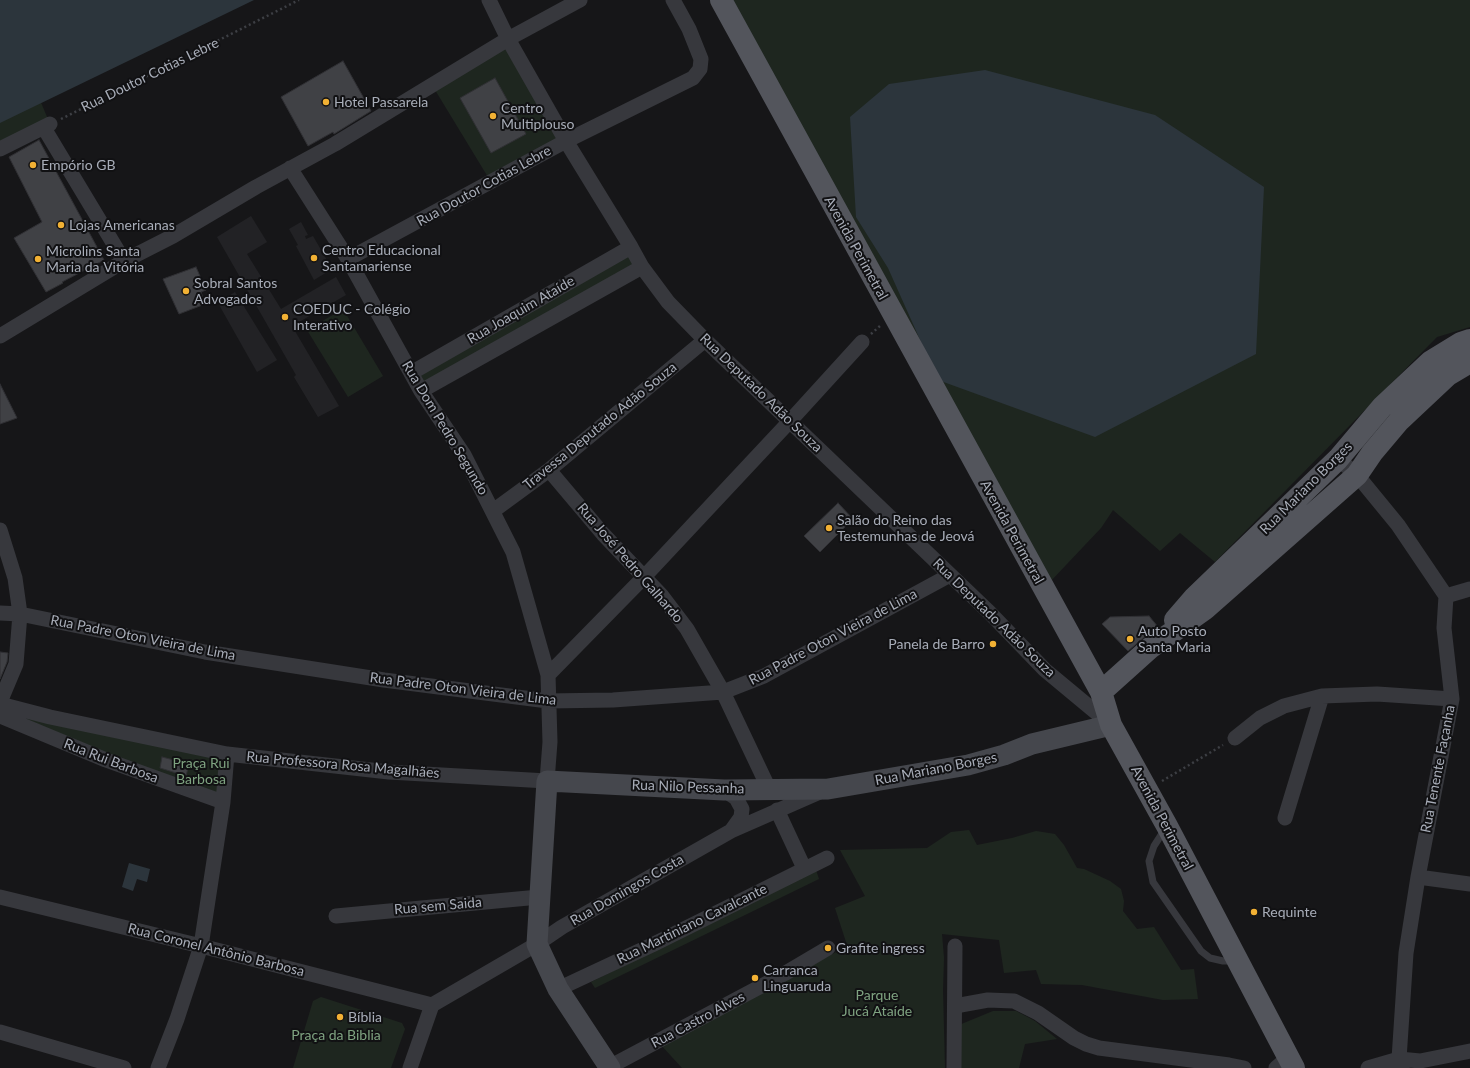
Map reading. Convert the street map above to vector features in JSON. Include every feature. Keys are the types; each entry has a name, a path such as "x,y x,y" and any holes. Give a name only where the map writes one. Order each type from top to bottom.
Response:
{"main road":[{"name":"Avenida Perimetral","path":"721,0 892,315 1101,692 1111,725 1148,790 1238,961 1286,1064"},
{"name":"Rua Mariano Borges","path":"1150,648 1194,598 1338,459 1382,407 1430,362 1461,343 1470,340"},
{"name":"Rua Mariano Borges","path":"1101,692 1150,648 1205,609 1357,474 1372,453 1399,421 1448,375 1470,362"}],"street":[{"name":"Rua Deputado Adão Souza","path":"489,0 508,38 566,141 632,247 642,267 668,302 705,340 990,613 1045,670 1111,725"},
{"path":"0,336 124,261 173,236 290,168 335,144 508,38 580,0"},
{"name":"Rua Doutor Cotias Lebre","path":"348,259 566,141 693,78 700,69 701,59 689,28 673,0"},
{"path":"0,149 47,126 124,261"},
{"name":"Rua Dom Pedro Segundo","path":"290,168 348,259 421,391 464,455 513,552 548,675 550,742 547,781"},
{"name":"Rua Joaquim Ataíde","path":"411,373 632,247"},
{"name":"Rua Joaquim Ataíde","path":"421,391 642,267"},
{"name":"Travessa Deputado Adão Souza","path":"493,511 549,470 705,340"},
{"path":"548,675 644,577 862,342"},
{"path":"1338,459 1357,474 1398,525 1446,596 1470,589"},
{"name":"Rua José Pedro Galhardo","path":"549,470 603,534 662,596 687,629 723,692 769,789"},
{"name":"Rua Professora Rosa Magalhães","path":"0,530 15,578 20,614 16,664 0,703 45,715 227,754 389,772 547,781"},
{"name":"Rua Padre Oton Vieira de Lima","path":"0,613 20,614 205,652 384,680 548,701 613,700 723,692 764,676 950,575"},
{"name":"Rua Tenente Façanha","path":"1400,1064 1406,953 1418,877 1452,699 1444,628 1446,596"},
{"path":"1236,738 1260,718 1284,706 1322,696 1377,694 1452,699"},
{"path":"1285,818 1322,696"},
{"name":"Rua Rui Barbosa","path":"0,716 106,760 223,802"},
{"name":"Rua Mariano Borges","path":"828,789 968,765 1004,755 1032,744 1111,725"},
{"path":"158,1068 177,1019 201,946 223,802 227,754"},
{"path":"547,781 537,944 558,989 609,1067"},
{"name":"Rua Nilo Pessanha","path":"547,781 724,790 828,789"},
{"name":"Rua Domingos Costa","path":"432,1005 537,944 562,927 731,831 828,789"},
{"path":"724,790 736,798 742,809 741,817 731,831"},
{"path":"777,810 804,868"},
{"name":"Rua Martiniano Cavalcante","path":"558,989 827,858"},
{"path":"1418,877 1470,884"},
{"name":"Rua Coronel Antônio Barbosa","path":"0,897 201,946 432,1005"},
{"name":"Rua sem Saida","path":"336,916 539,897"},
{"path":"954,1068 955,946"},
{"name":"Rua Castro Alves","path":"609,1067 777,978 828,948"},
{"path":"955,1006 988,1000 1014,1001 1038,1013 1086,1044 1099,1048 1150,1062 1229,1065 1244,1068"},
{"path":"410,1068 432,1005"},
{"path":"0,1032 124,1068"},
{"path":"1368,1068 1420,1061 1470,1051"}],"lane":[{"path":"1167,826 1154,846 1150,861 1153,882 1201,951 1210,958 1223,961 1238,961"}],"path":[{"name":"Rua Doutor Cotias Lebre","path":"47,126 299,0"},
{"path":"862,342 892,315"},
{"path":"1148,790 1236,738"}],"shaded area":[{"path":"0,0 254,0 0,123"},
{"path":"985,70 1155,115 1264,187 1256,354 1095,437 938,380 888,268 856,217 850,117 889,84"},
{"name":"COEDUC - Colégio Interativo","path":"251,216 267,242 247,254 281,309 336,277 346,295 292,326 339,406 318,417 294,377 296,375 217,237"},
{"name":"Centro Educacional Santamariense","path":"301,222 308,235 305,236 306,239 313,236 332,269 314,280 289,229"},
{"name":"COEDUC - Colégio Interativo","path":"235,292 277,360 257,372 218,303"},
{"path":"129,863 150,869 147,882 137,879 133,891 122,887"}],"green space":[{"path":"733,0 1470,0 1470,327 1437,337 1215,562 1180,533 1160,551 1113,510 1101,528 1049,583"},
{"path":"508,39 566,141 491,182 432,85"},
{"path":"37,93 50,124 0,150 0,118"},
{"path":"631,247 641,267 421,391 411,373"},
{"path":"343,309 383,376 348,397 307,330"},
{"name":"Praça Rui Barbosa","path":"19,709 227,754 223,802 0,715"},
{"name":"Parque Jucá Ataíde","path":"969,830 977,845 1012,838 1036,831 1055,834 1064,845 1077,868 1084,869 1110,881 1121,889 1124,901 1123,911 1137,929 1154,927 1181,970 1194,969 1198,999 1163,1000 1082,985 1041,984 1036,970 1004,973 999,940 942,934 944,958 943,990 945,1068 682,1068 661,1045 838,951 846,942 835,908 865,896 840,850 927,848 951,832"},
{"path":"816,870 819,879 595,988 591,982"},
{"name":"Praça da Biblia","path":"321,997 402,1023 405,1029 391,1068 293,1068 313,1001"},
{"path":"993,1011 1016,1011 1035,1021 1057,1039 1025,1044 1019,1068 959,1068 959,1025"}],"building":[{"path":"343,61 371,111 334,134 333,132 308,146 281,97"},
{"name":"Centro Multiplouso","path":"495,78 526,134 491,153 460,98"},
{"name":"Lojas Americanas","path":"39,140 104,260 46,292 14,238 42,222 9,157"},
{"name":"Sobral Santos Advogados","path":"196,267 206,290 201,292 205,304 179,314 163,279"},
{"path":"0,384 17,418 0,424"},
{"name":"Salão do Reino das Testemunhas de Jeová","path":"838,503 853,519 820,552 804,536"},
{"name":"Auto Posto Santa Maria","path":"1149,616 1158,627 1128,651 1102,624 1110,617"},
{"path":"0,652 8,653 7,662 0,679"},
{"path":"162,757 189,764 186,776 160,768"}],"place":[{"name":"Hotel Passarela","path":"326,102"},
{"name":"Centro Multiplouso","path":"493,116"},
{"name":"Empório GB","path":"33,165"},
{"name":"Lojas Americanas","path":"61,225"},
{"name":"Centro Educacional Santamariense","path":"314,258"},
{"name":"Microlins Santa Maria da Vitória","path":"38,259"},
{"name":"Sobral Santos Advogados","path":"186,291"},
{"name":"COEDUC - Colégio Interativo","path":"285,317"},
{"name":"Salão do Reino das Testemunhas de Jeová","path":"829,528"},
{"name":"Auto Posto Santa Maria","path":"1130,639"},
{"name":"Panela de Barro","path":"993,644"},
{"name":"Requinte","path":"1254,912"},
{"name":"Grafite ingress","path":"828,948"},
{"name":"Carranca Linguaruda","path":"755,978"},
{"name":"Bíblia","path":"340,1017"}]}
